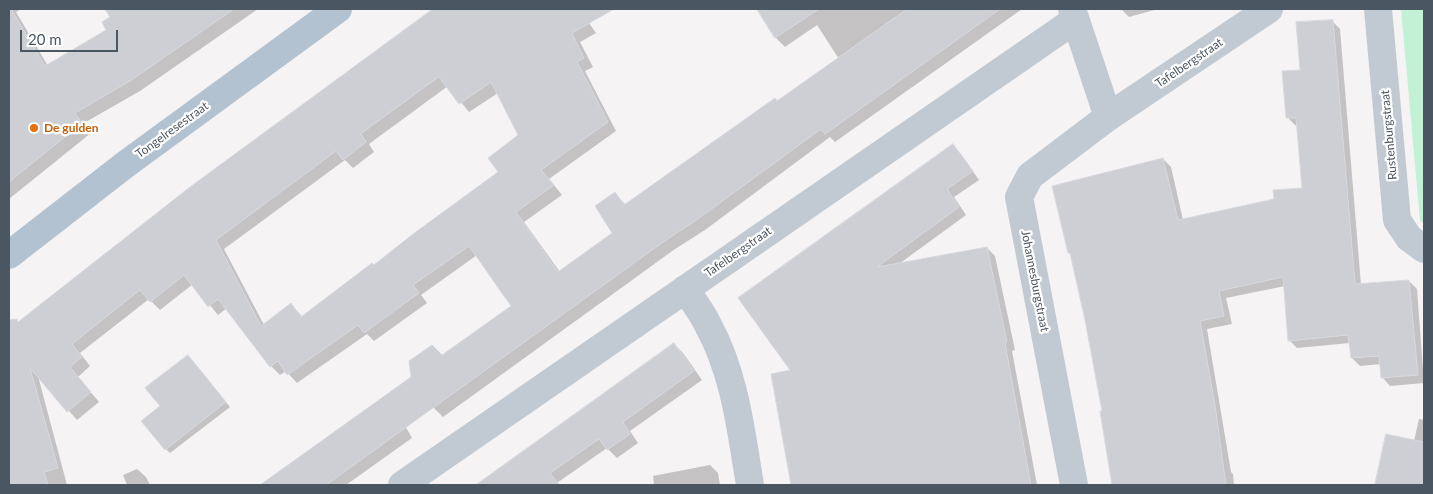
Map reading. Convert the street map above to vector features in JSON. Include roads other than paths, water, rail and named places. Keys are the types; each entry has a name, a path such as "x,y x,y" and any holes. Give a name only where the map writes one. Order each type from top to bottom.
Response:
{"main road":[{"name":"Tongelresestraat","path":"9,255 126,164 338,9"}],"street":[{"name":"Tafelbergstraat","path":"1108,117 1269,9"},
{"name":"Rustenburgstraat","path":"1378,9 1397,220 1409,238 1424,249"},
{"name":"Tafelbergstraat","path":"402,485 685,289 1073,14"},
{"path":"1073,14 1108,117"},
{"name":"Johannesburgstraat","path":"1074,485 1019,197 1030,176 1108,117"},
{"path":"685,289 708,325 728,372 739,420 750,485"}],"place":[{"name":"De gulden","path":"34,128"}]}
